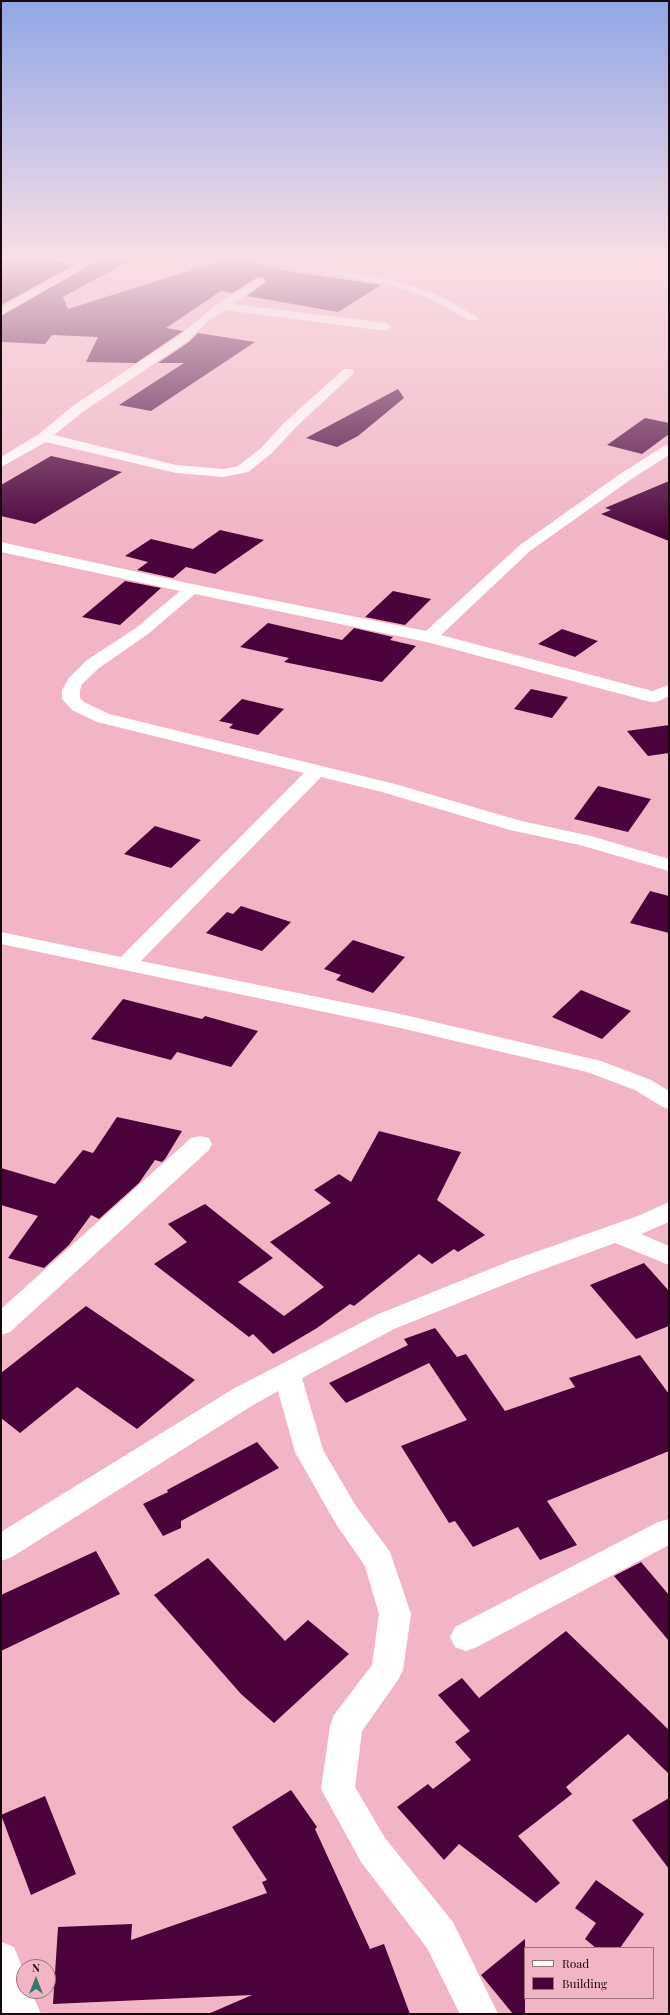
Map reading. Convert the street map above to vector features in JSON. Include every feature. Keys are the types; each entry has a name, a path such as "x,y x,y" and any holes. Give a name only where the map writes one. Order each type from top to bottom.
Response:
{"street":[{"path":"1,463 44,437 79,408 166,350"},
{"path":"44,437 176,469 224,473 243,469 266,451 290,425 348,372"},
{"path":"429,637 525,548 624,477 669,449"},
{"path":"1,547 192,589 429,637 653,697 669,690"},
{"path":"192,589 142,631 93,664 75,682 71,690 71,698 78,706 103,718 388,788 517,826 584,840 669,865"},
{"path":"126,964 317,770"},
{"path":"1,938 396,1020 593,1066 643,1085 669,1101"},
{"path":"1,1325 200,1144"},
{"path":"2,1546 244,1397 385,1322 520,1268 647,1222 669,1211"},
{"path":"616,1233 669,1256"},
{"path":"287,1374 308,1452 346,1515 379,1561 395,1614 386,1670 346,1726 338,1788 373,1850 440,1935 480,2014"},
{"path":"466,1637 669,1531"},
{"path":"1,1960 22,2014"}],"building":[{"path":"92,350 155,350 136,363 86,362"},
{"path":"177,350 243,350 151,411 119,405 184,363 158,363"},
{"path":"398,389 404,398 358,436 337,447 306,438"},
{"path":"645,418 669,423 669,434 642,454 607,445"},
{"path":"51,456 122,472 35,524 1,516 1,485"},
{"path":"669,481 669,541 601,514 611,510 605,508"},
{"path":"220,530 264,540 215,574 186,567 173,578 137,570 148,562 125,556 151,539 193,549"},
{"path":"125,581 161,588 120,625 82,617"},
{"path":"393,591 431,599 405,625 365,617"},
{"path":"268,623 342,640 354,628 393,637 390,640 416,646 382,682 284,662 289,658 240,647"},
{"path":"562,629 598,641 575,657 538,644"},
{"path":"531,689 568,697 552,718 514,709"},
{"path":"242,699 284,709 258,735 229,728 233,724 219,721"},
{"path":"669,725 669,753 648,756 627,731"},
{"path":"598,786 651,799 628,832 574,819"},
{"path":"155,826 201,840 171,868 124,854"},
{"path":"650,891 669,896 669,933 630,923"},
{"path":"241,906 291,922 262,951 206,933 227,912 233,914"},
{"path":"353,940 405,957 373,993 336,980 341,975 324,969"},
{"path":"581,990 631,1011 602,1039 552,1017"},
{"path":"123,999 202,1019 205,1016 258,1031 231,1067 177,1052 171,1060 91,1039"},
{"path":"117,1117 182,1131 162,1162 155,1160 139,1183 99,1219 91,1215 69,1245 44,1268 8,1258 38,1216 1,1205 1,1168 55,1184 83,1150 93,1153"},
{"path":"379,1131 461,1152 437,1200 485,1235 458,1252 454,1249 432,1264 419,1254 354,1306 350,1304 317,1328 273,1354 253,1334 249,1337 154,1264 187,1242 168,1224 205,1204 273,1258 238,1282 284,1316 324,1287 270,1242 331,1203 314,1190 339,1174 351,1182"},
{"path":"644,1263 669,1291 669,1326 636,1339 590,1285"},
{"path":"86,1306 195,1380 137,1429 77,1387 20,1433 1,1418 1,1373"},
{"path":"435,1328 457,1357 466,1354 505,1411 575,1387 569,1378 640,1355 669,1394 669,1451 547,1501 577,1545 540,1560 518,1527 473,1547 455,1521 449,1523 401,1446 467,1420 429,1363 346,1403 329,1383 408,1345 404,1339"},
{"path":"257,1442 279,1468 181,1521 181,1528 163,1536 143,1504 168,1492 167,1490"},
{"path":"96,1551 120,1594 1,1651 1,1595"},
{"path":"208,1558 285,1641 308,1620 349,1654 274,1723 241,1694 154,1595"},
{"path":"641,1562 669,1595 669,1641 614,1576"},
{"path":"566,1631 669,1730 669,1774 628,1734 566,1787 572,1794 518,1836 560,1883 536,1903 459,1844 444,1860 397,1807 428,1784 433,1789 471,1760 455,1742 470,1731 438,1695 462,1678 479,1698"},
{"path":"291,1790 317,1827 315,1829 370,1949 384,1944 410,2014 208,2014 252,1995 53,2004 53,1999 56,1999 58,1927 132,1924 131,1940 267,1893 262,1882 267,1880 232,1827"},
{"path":"45,1796 76,1874 31,1895 1,1815"},
{"path":"669,1798 669,1869 632,1820"},
{"path":"596,1880 644,1914 621,1947 595,1947 585,1939 596,1923 575,1908"},
{"path":"525,1939 525,2014 513,2014 481,1975"}]}
